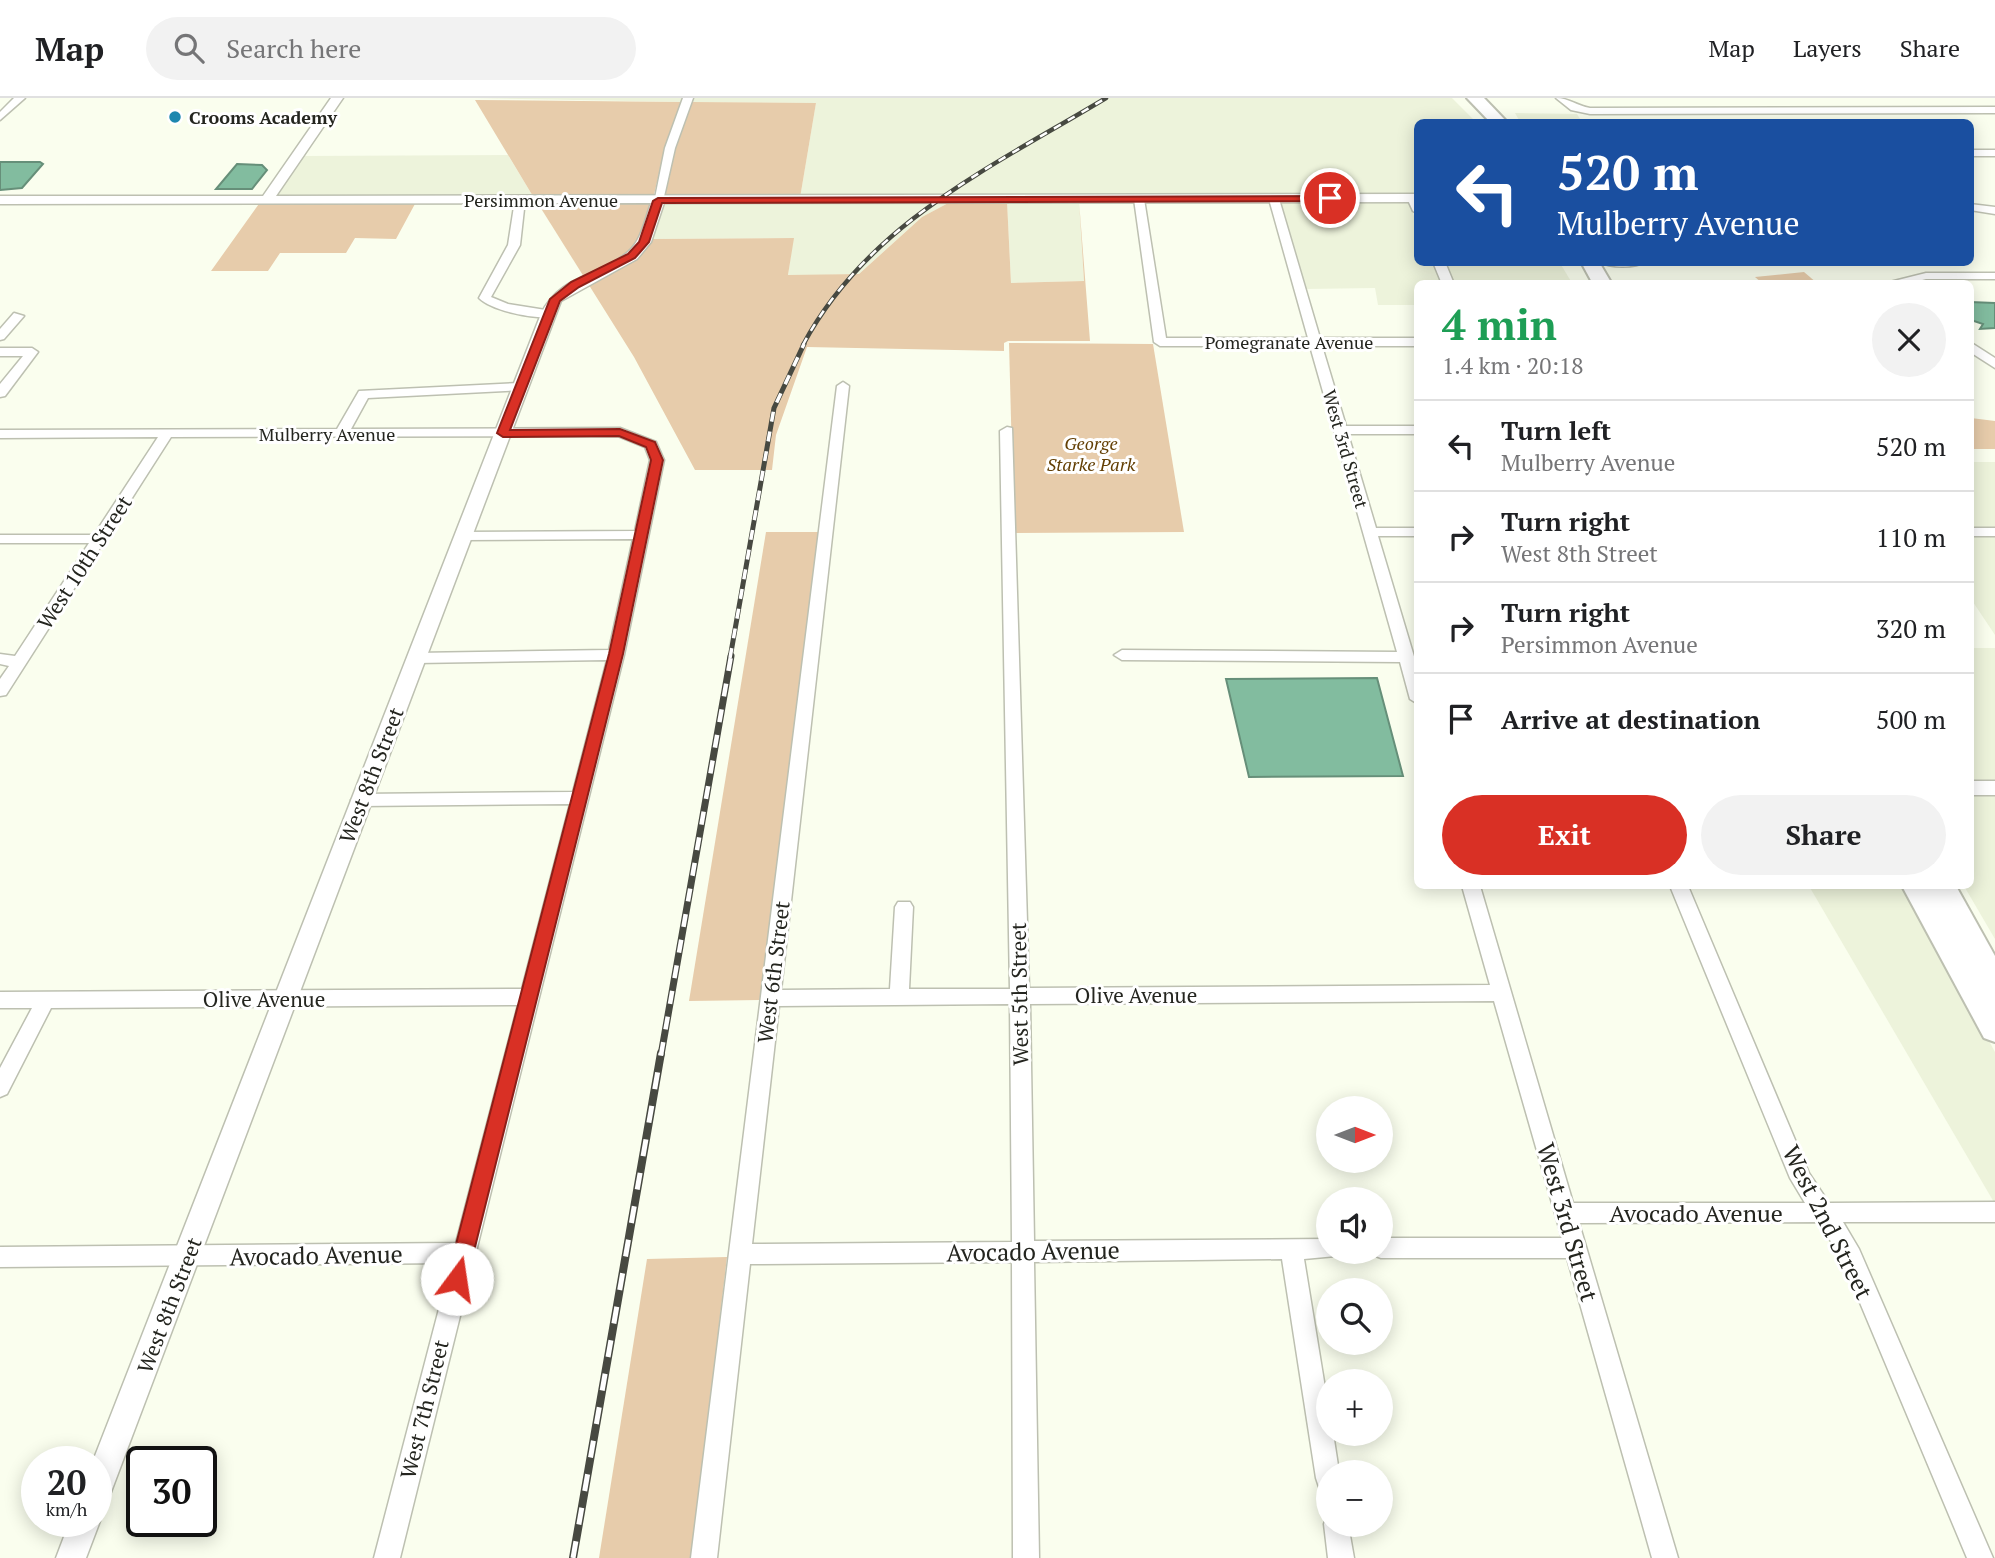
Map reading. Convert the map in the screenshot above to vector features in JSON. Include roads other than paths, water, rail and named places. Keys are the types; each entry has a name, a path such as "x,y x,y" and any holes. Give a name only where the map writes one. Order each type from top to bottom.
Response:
{"main road":[{"path":"1459,98 1479,119"},
{"path":"1475,98 1496,119"},
{"path":"1918,889 1995,1029"},
{"path":"1944,889 1995,985"}],"street":[{"path":"0,117 20,98"},
{"path":"267,199 337,98"},
{"name":"West 8th Street","path":"112,1451 548,314 563,292 632,256 644,242 658,201 670,148 688,98"},
{"path":"1561,98 1574,108 1590,111 1995,110"},
{"path":"1668,98 1684,119"},
{"path":"1989,98 1995,104"},
{"path":"1974,153 1995,153"},
{"name":"Persimmon Avenue","path":"0,200 1274,198 1414,202"},
{"name":"West 3rd Street","path":"1274,198 1414,685"},
{"name":"Pomegranate Avenue","path":"1139,199 1160,342 1414,342"},
{"path":"520,200 514,245 485,298 494,306 522,307 548,314"},
{"path":"1974,208 1995,211"},
{"path":"1907,280 1926,276 1995,276"},
{"path":"0,336 18,316"},
{"path":"1974,349 1995,364"},
{"path":"0,352 32,352 0,393"},
{"name":"West 6th Street","path":"704,1558 843,386"},
{"path":"341,434 364,394 520,387"},
{"path":"1341,430 1414,430"},
{"name":"West 5th Street","path":"1007,431 1020,995 1026,1558"},
{"name":"Mulberry Avenue","path":"0,434 620,432 651,445"},
{"name":"West 10th Street","path":"0,691 167,434"},
{"name":"West 7th Street","path":"387,1558 616,654 657,460 651,445"},
{"path":"1369,532 1414,532"},
{"path":"1974,532 1995,532"},
{"path":"463,536 643,535"},
{"path":"0,539 99,539"},
{"path":"416,658 616,654"},
{"path":"1122,655 1406,657"},
{"path":"0,659 19,662"},
{"path":"1974,788 1995,788"},
{"path":"360,800 579,798"},
{"name":"West 3rd Street","path":"1472,889 1665,1558"},
{"name":"West 2nd Street","path":"1680,889 1801,1178 1847,1249 1980,1558"},
{"path":"899,997 904,907"},
{"name":"Olive Avenue","path":"770,998 1503,993"},
{"name":"Olive Avenue","path":"0,1000 527,997"},
{"path":"0,1088 46,999"},
{"name":"Avocado Avenue","path":"1566,1213 1995,1212"},
{"path":"1393,1248 1576,1248"},
{"path":"1291,1249 1325,1460"},
{"name":"Avocado Avenue","path":"738,1254 1316,1249"},
{"name":"Avocado Avenue","path":"0,1257 463,1253"},
{"path":"71,1558 79,1537"},
{"path":"1338,1537 1341,1558"}],"railway":[{"path":"803,345 830,302 861,265 897,232 977,174 1106,98"},
{"path":"730,658 774,408 804,344"},
{"path":"661,1055 731,656"},
{"path":"573,1558 661,1053"}],"place":[{"name":"Crooms Academy","path":"175,117"}],"park label":[{"name":"George Starke Park","path":"1091,453"}]}
